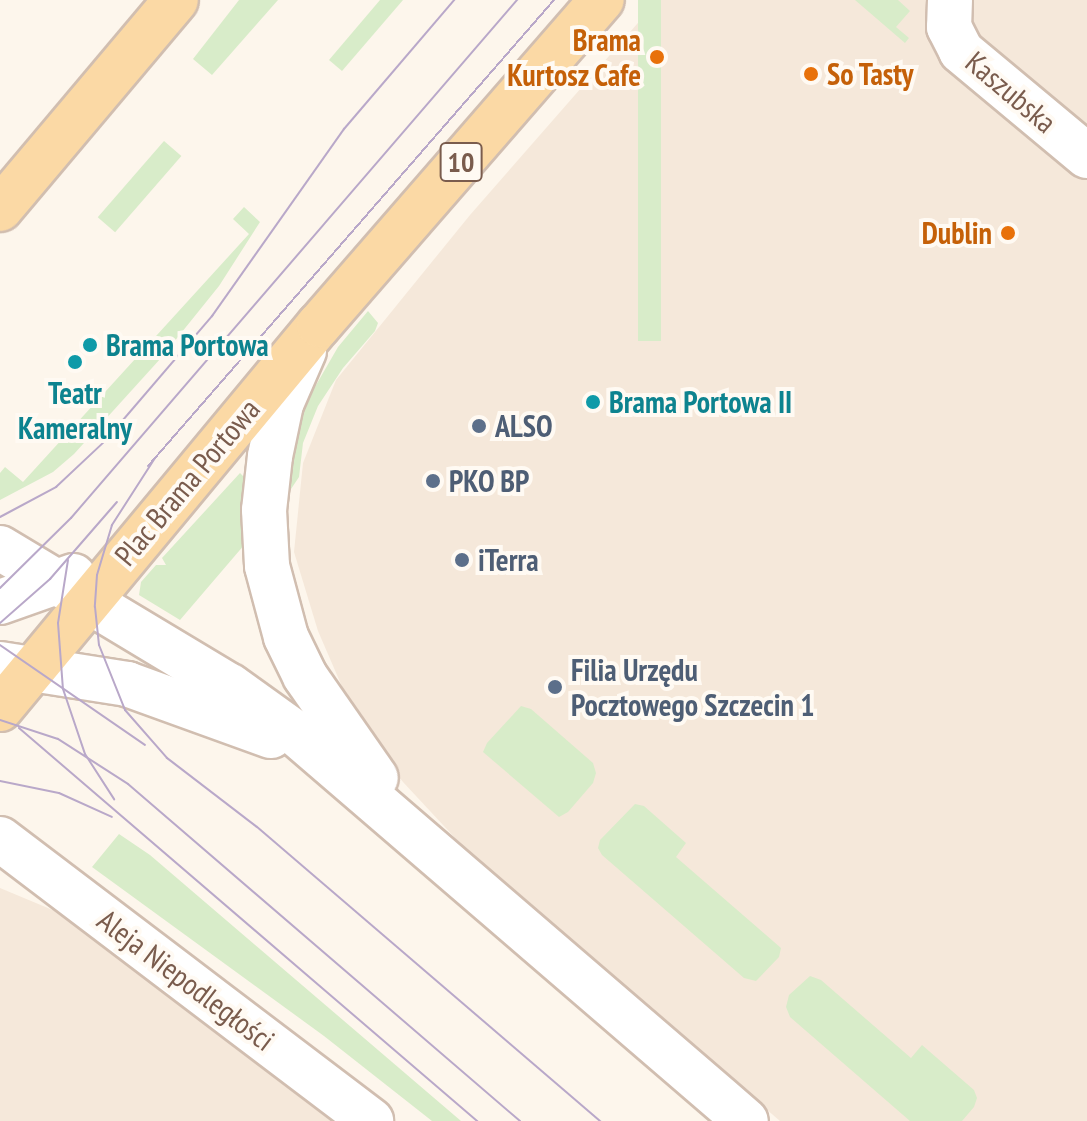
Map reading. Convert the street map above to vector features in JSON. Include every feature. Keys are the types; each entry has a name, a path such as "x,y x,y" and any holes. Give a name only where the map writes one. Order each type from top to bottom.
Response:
{"main road":[{"path":"0,209 176,0"},
{"name":"Plac Brama Portowa","path":"72,592 139,540 319,325 602,0"},
{"name":"10","path":"0,709 16,666 72,592"}],"street":[{"name":"Kaszubska","path":"950,9 951,33 961,51 1087,156"},
{"path":"319,325 300,358 281,404 270,456 264,532 270,586 286,637 325,709 367,768 453,868"},
{"path":"0,548 247,697 335,767 746,1121"},
{"path":"0,602 72,592"},
{"path":"16,666 110,679 169,696 273,736 335,767"},
{"name":"Aleja Niepodległości","path":"0,839 371,1121"},
{"path":"0,878 75,906 146,949"}],"shaded area":[{"path":"658,0 1087,0 1087,1121 780,1121 470,854 403,782 359,726 318,631 294,552 303,463 336,380 470,215"},
{"path":"0,888 91,926 335,1121 0,1121"}],"green space":[{"path":"239,0 278,0 212,75 193,59"},
{"path":"380,0 403,0 342,71 329,60"},
{"path":"638,0 661,0 661,341 638,341"},
{"path":"855,0 898,0 910,11 896,27 909,38 905,43"},
{"path":"164,141 181,156 115,232 98,217"},
{"path":"244,207 260,222 219,286 161,358 74,454 53,472 0,500 0,473 5,467 23,482 249,234 233,219"},
{"path":"368,311 378,323 375,331 343,368 318,406 303,443 299,477 285,498 297,427 312,392 338,347"},
{"path":"240,473 247,480 245,544 180,620 139,595 141,582 156,565 166,565 162,558"},
{"path":"521,706 531,709 593,763 596,773 593,783 568,812 559,817 483,752 487,743"},
{"path":"635,804 644,806 686,843 676,857 781,948 779,957 756,981 744,978 602,855 598,848 600,840"},
{"path":"119,834 150,855 461,1121 432,1121 324,1036 92,867"},
{"path":"810,976 821,980 911,1058 922,1045 974,1090 977,1098 974,1107 962,1121 910,1121 790,1017 786,1007 789,995"}],"tram line":[{"path":"0,517 56,487 105,441 212,316 344,129 454,0"},
{"path":"0,588 71,518 517,0"},
{"path":"148,466 554,0"},
{"path":"155,458 112,525 97,575 95,607 99,645 125,710 167,758 257,827 600,1121"},
{"path":"0,623 50,579 117,502"},
{"path":"68,560 58,623 63,689 85,754 114,799"},
{"path":"0,645 145,745"},
{"path":"0,720 58,739 128,784 520,1121"},
{"path":"19,728 477,1121"},
{"path":"0,781 59,793 112,817"}],"place":[{"name":"Brama Kurtosz Cafe","path":"657,57"},
{"name":"So Tasty","path":"811,74"},
{"name":"Dublin","path":"1008,233"},
{"name":"Brama Portowa","path":"90,345"},
{"name":"Teatr Kameralny","path":"75,362"},
{"name":"Brama Portowa II","path":"593,402"},
{"name":"ALSO","path":"479,426"},
{"name":"PKO BP","path":"433,481"},
{"name":"iTerra","path":"462,560"},
{"name":"Filia Urzędu Pocztowego Szczecin 1","path":"555,687"}]}
